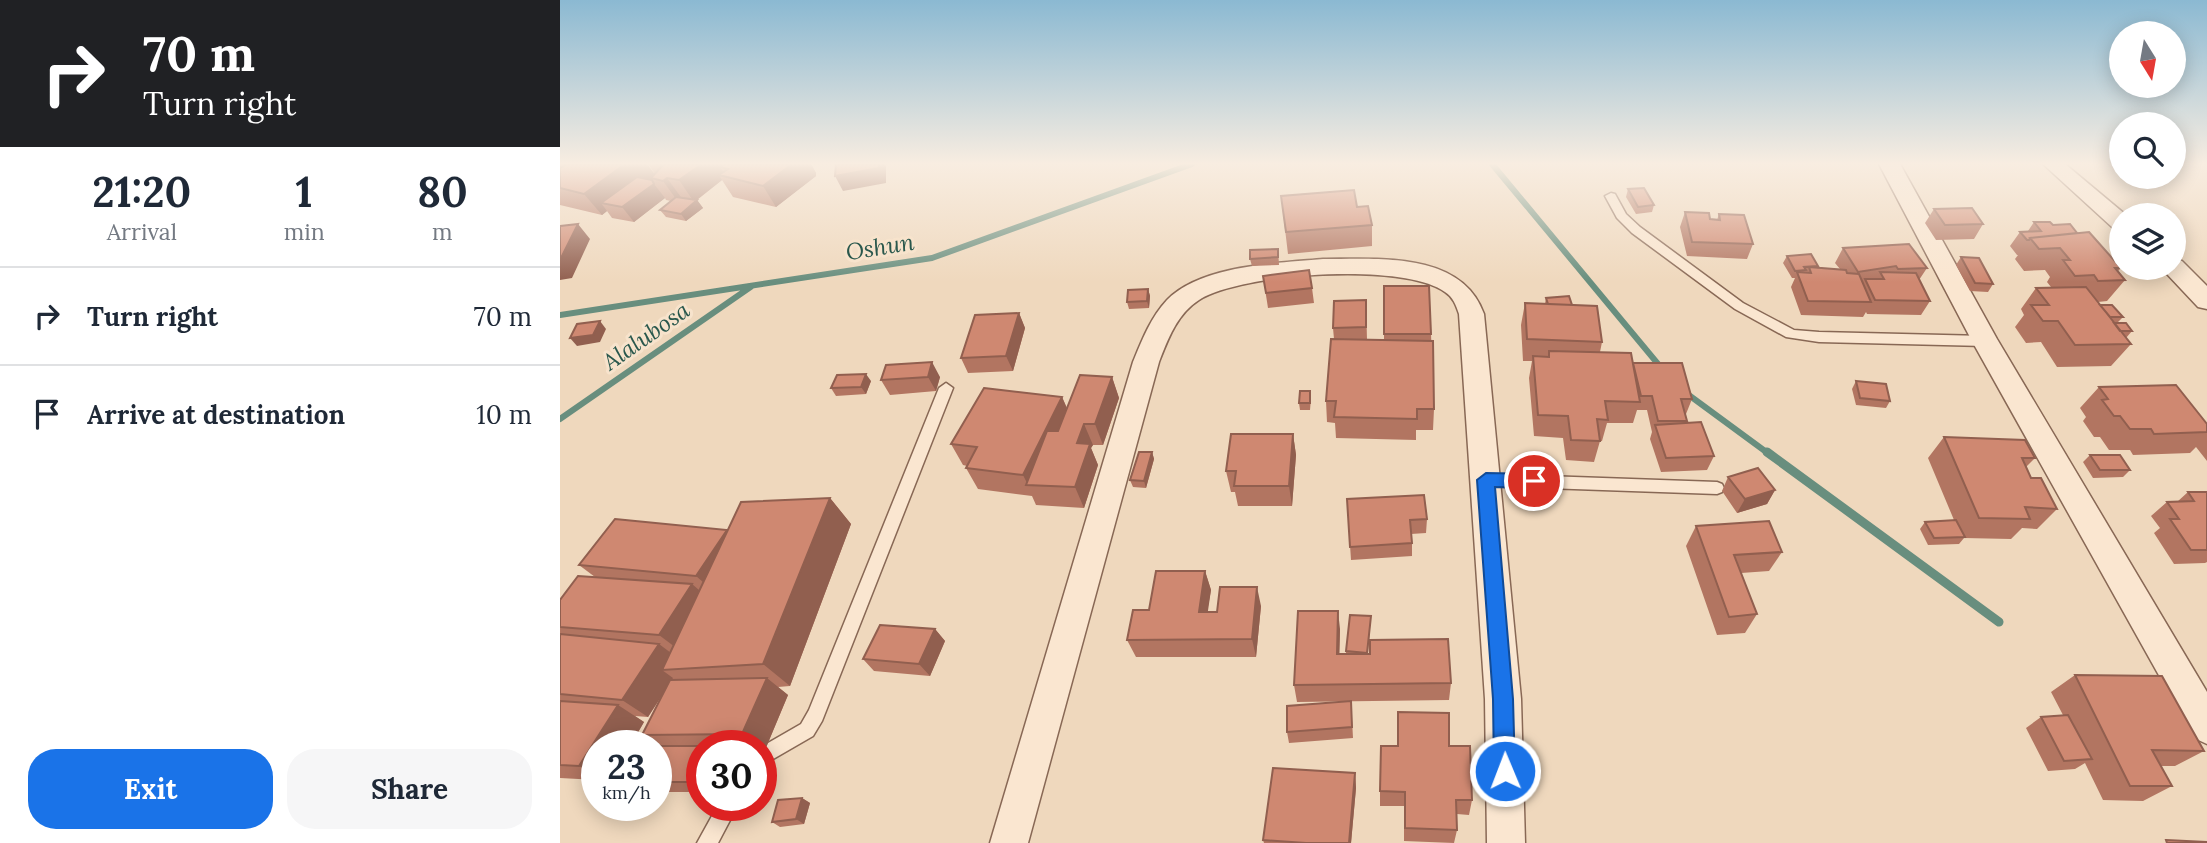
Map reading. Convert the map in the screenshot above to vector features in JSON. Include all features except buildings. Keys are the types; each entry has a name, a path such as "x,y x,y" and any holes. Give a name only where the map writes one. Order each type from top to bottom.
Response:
{"street":[{"path":"1910,203 1985,341 2207,726"},
{"path":"1009,843 1146,362 1163,321 1172,309 1193,292 1256,275 1341,266 1386,268 1424,274 1451,283 1468,301 1475,326 1503,699 1506,843"},
{"path":"2186,279 2207,301"}],"lane":[{"path":"1615,203 1621,216 1636,230 1739,306 1791,334 1819,338 1985,341"},
{"path":"777,748 807,730 816,715 946,388"},
{"path":"1486,480 1717,488"},
{"path":"707,843 720,821"}],"waterway":[{"name":"Oshun","path":"560,315 932,258 1083,203"},
{"path":"1525,203 1663,370"},
{"name":"Alalubosa","path":"560,419 752,286"},
{"path":"1686,393 1769,454"},
{"path":"1767,452 1999,622"}],"route":[{"path":"1505,771 1503,699 1486,480 1534,481"}]}
